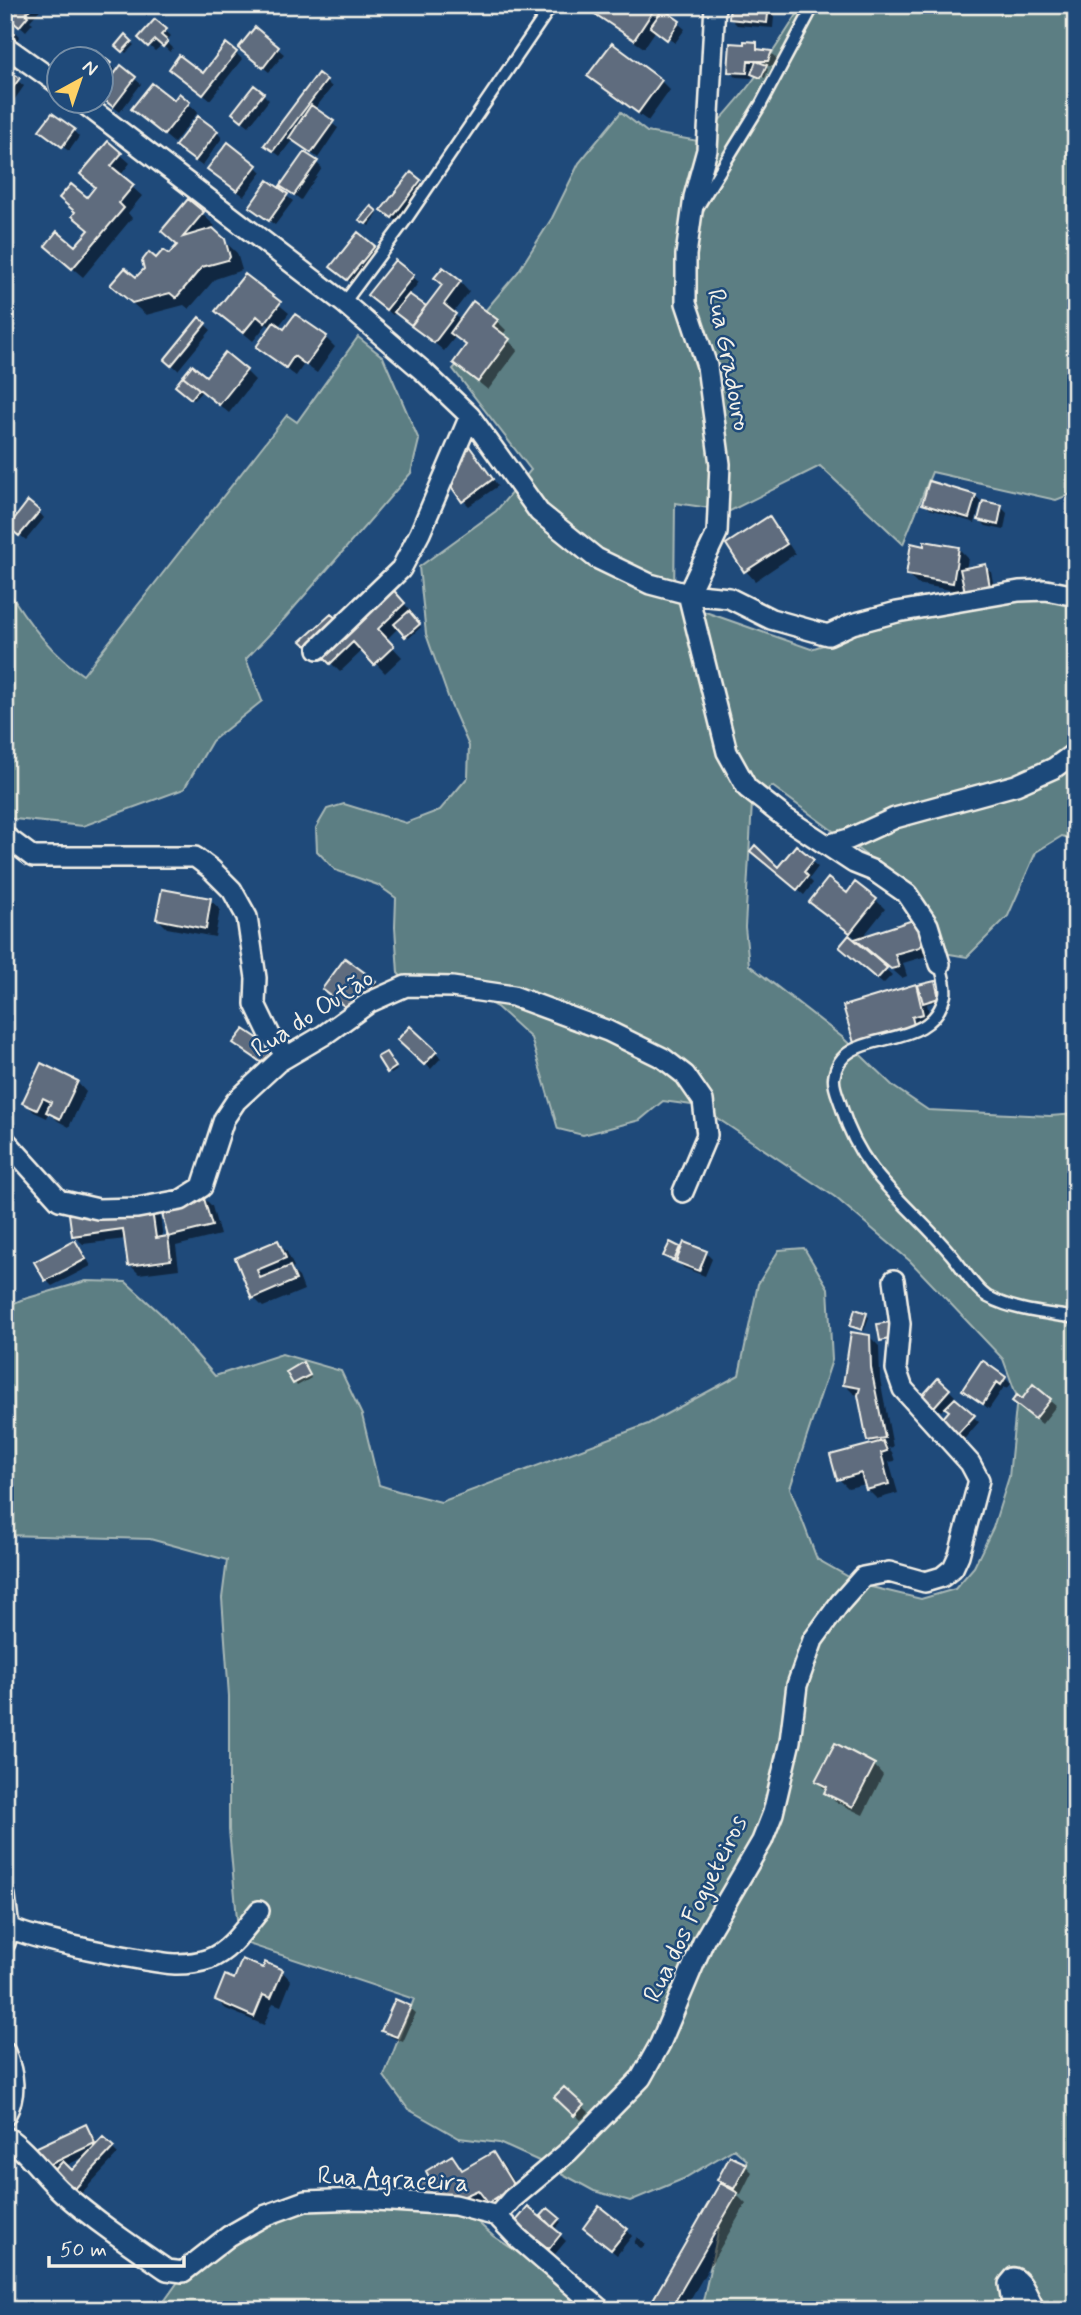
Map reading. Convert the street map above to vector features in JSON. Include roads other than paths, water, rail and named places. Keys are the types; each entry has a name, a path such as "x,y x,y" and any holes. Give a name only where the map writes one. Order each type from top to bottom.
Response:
{"street":[{"name":"Rua Gradouro","path":"688,594 717,533 720,464 707,366 686,303 686,255 691,218 707,150 715,5"},
{"path":"5,46 46,75"},
{"path":"100,116 344,303 423,371 470,416 539,512 596,558 650,584 688,594 729,598 771,620 828,635 852,624 897,612 1019,591 1046,590 1076,596"},
{"path":"318,649 401,569 425,523 470,416"},
{"path":"688,594 727,752 747,788 784,817 907,894 928,925 940,964"},
{"path":"827,845 849,839 895,818 1016,785 1054,768 1076,752"},
{"path":"5,836 33,857 195,857 211,869 232,890 247,917 256,978 255,1004 270,1035 287,1056"},
{"name":"Rua do Outão","path":"5,1140 59,1200 98,1209 137,1208 181,1200 202,1187 224,1119 236,1101 278,1062 324,1035 370,1002 406,986 452,987 513,996 608,1031 663,1058 685,1075 703,1101 707,1135 683,1192"},
{"name":"Rua dos Fogueteiros","path":"497,2216 512,2199 568,2152 641,2078 660,2044 704,1940 766,1832 790,1741 797,1685 813,1640 863,1577 889,1572 925,1582 942,1577 953,1568 959,1555 979,1480 970,1463 904,1389 896,1368 900,1324 894,1280"},
{"path":"5,1896 7,1932 177,1964 210,1959 236,1940 258,1911"},
{"path":"5,2052 14,2087 5,2116"},
{"name":"Rua Agraceira","path":"5,2136 16,2143 52,2184 73,2202 167,2270 183,2272 229,2236 264,2216 305,2201 360,2199 455,2204 497,2216 519,2239 601,2310"},
{"path":"1013,2310 1009,2284 1014,2278 1021,2283 1035,2310"}],"lane":[{"path":"344,303 405,220 552,5"},
{"path":"691,218 761,104 814,5"},
{"path":"940,964 946,993 938,1011 922,1028 902,1037 859,1046 838,1062 834,1081 848,1127 864,1159 889,1190 948,1251 985,1296 1014,1308 1076,1318"}]}
